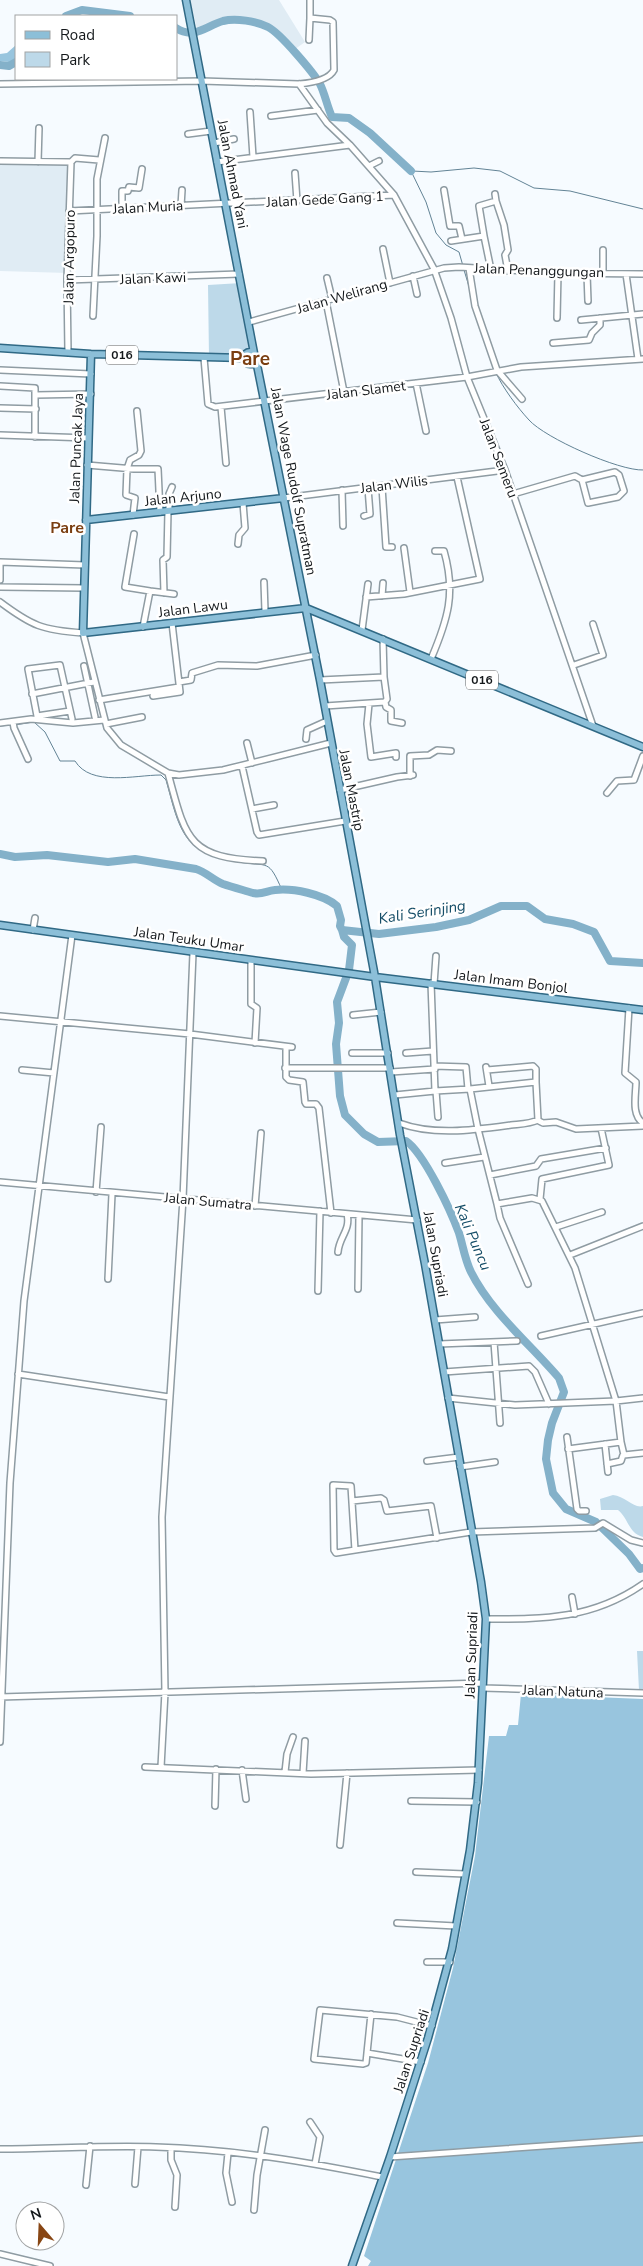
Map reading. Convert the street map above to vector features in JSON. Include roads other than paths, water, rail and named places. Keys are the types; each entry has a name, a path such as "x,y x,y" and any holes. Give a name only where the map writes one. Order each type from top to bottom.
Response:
{"main road":[{"name":"Jalan Ahmad Yani","path":"185,0 192,26 255,357"},
{"name":"016","path":"0,348 91,354 244,358 248,364 251,364 255,357"},
{"name":"Jalan Puncak Jaya","path":"83,633 91,354"},
{"name":"Jalan Wage Rudolf Supratman","path":"255,357 306,608"},
{"name":"Jalan Arjuno","path":"86,520 284,498"},
{"name":"016","path":"303,592 312,605 322,614"},
{"name":"016","path":"306,608 643,746"},
{"name":"Jalan Lawu","path":"83,633 265,611 306,608"},
{"name":"Jalan Mastrip","path":"306,608 375,977"},
{"name":"Jalan Teuku Umar","path":"0,925 375,977"},
{"name":"Jalan Imam Bonjol","path":"375,977 643,1010"},
{"name":"Jalan Supriadi","path":"352,2266 421,2062 450,1962 477,1802 486,1619 435,1320 400,1135 375,977"}],"street":[{"path":"309,40 310,0"},
{"path":"0,84 32,81 131,80 299,84 314,81 332,74 332,20 310,18"},
{"name":"Jalan Semeru","path":"299,84 327,123 370,166 394,195 434,269 451,318 467,377 505,470 574,665 593,726"},
{"path":"271,116 318,110"},
{"path":"250,112 253,157"},
{"path":"38,162 39,128"},
{"path":"188,134 211,131"},
{"path":"93,316 96,280 99,160 103,155 105,138"},
{"path":"214,143 234,139"},
{"path":"217,162 350,145"},
{"path":"0,162 71,162 75,158 99,160"},
{"path":"370,166 379,161"},
{"name":"Jalan Argopuro","path":"68,352 67,280 71,162"},
{"path":"122,209 122,191 128,191 129,187 139,187 142,169"},
{"path":"295,173 297,201"},
{"path":"181,206 182,190"},
{"path":"444,190 450,226 458,226 462,239"},
{"path":"495,194 506,234 508,250 505,255 508,270"},
{"name":"Jalan Gede Gang 1","path":"226,204 394,195"},
{"path":"491,270 479,206 496,201"},
{"name":"Jalan Muria","path":"70,211 226,204"},
{"path":"451,241 484,236"},
{"path":"383,249 390,283"},
{"path":"603,250 603,274"},
{"name":"Jalan Penanggungan","path":"434,269 459,267 558,273 643,274"},
{"path":"468,268 475,306 495,371 522,399"},
{"name":"Jalan Welirang","path":"249,322 434,269"},
{"path":"558,273 558,318"},
{"name":"Jalan Kawi","path":"67,280 239,274"},
{"path":"587,274 588,301"},
{"path":"626,274 631,315 641,359"},
{"path":"413,276 417,294"},
{"path":"327,278 344,392"},
{"path":"581,320 643,314"},
{"path":"553,343 590,340 592,333 600,325 600,318"},
{"path":"204,358 208,404 212,407 221,406 226,463"},
{"name":"Jalan Slamet","path":"221,406 416,384 495,371 641,359"},
{"path":"0,370 91,374"},
{"path":"416,384 426,431"},
{"path":"0,386 33,388 36,394 35,437"},
{"path":"36,394 90,394"},
{"path":"0,408 36,409"},
{"path":"133,515 135,498 126,495 127,469 130,460 139,455 141,451 137,411"},
{"path":"0,435 88,438"},
{"path":"87,465 127,469 159,469 160,512"},
{"name":"Jalan Wilis","path":"284,498 505,470"},
{"path":"513,494 576,476 582,480 588,503 618,497 624,490 615,472 582,480"},
{"path":"366,596 410,592 480,579 457,477"},
{"path":"164,593 163,560 167,557 169,494 172,487"},
{"path":"382,487 386,547 392,547"},
{"path":"364,516 370,514 368,488"},
{"path":"342,490 343,526"},
{"path":"238,544 239,535 245,528 244,503"},
{"path":"134,534 125,587 174,594"},
{"path":"404,548 410,592"},
{"path":"431,659 446,618 451,585 444,551 435,551"},
{"path":"404,556 411,555"},
{"path":"0,580 0,562 84,565"},
{"path":"264,582 265,611"},
{"path":"382,596 383,583"},
{"path":"362,630 368,584"},
{"path":"0,587 84,588"},
{"path":"142,627 150,591"},
{"path":"0,602 30,623 38,626 83,633 91,683 101,721 121,745 168,773 179,776 200,774 252,764 331,742"},
{"path":"153,696 178,693 179,685 172,623"},
{"path":"574,665 603,655 593,624"},
{"path":"383,639 386,707 391,710 391,721 402,723"},
{"path":"99,700 179,685 191,680 192,673 218,665 257,666 284,663 316,655"},
{"path":"70,711 37,716 27,671 32,667 60,664 72,720"},
{"path":"84,666 99,700 101,721"},
{"path":"320,680 384,678"},
{"path":"32,694 91,683"},
{"path":"325,706 386,702"},
{"path":"369,704 367,724 371,757 396,753 398,758 409,758 411,756 429,755 437,750 451,751"},
{"path":"0,723 14,725 31,719 73,723 142,717"},
{"path":"306,739 307,730 327,721"},
{"path":"14,725 28,759"},
{"path":"247,743 252,764"},
{"path":"607,793 617,781 634,780 643,756"},
{"path":"340,790 412,775 409,758"},
{"path":"242,766 259,835 345,821"},
{"path":"168,773 186,829 199,847 209,853 225,857 263,861"},
{"path":"252,809 274,805"},
{"path":"33,930 35,918"},
{"path":"0,1742 10,1483 24,1301 72,935"},
{"path":"161,1767 165,1692 162,1540 169,1397 183,1199 193,952"},
{"path":"436,956 433,984 434,1068 438,1117"},
{"path":"251,960 251,1004 257,1008 255,1042"},
{"path":"629,1008 625,1073 636,1082 635,1113 643,1125"},
{"path":"353,1015 381,1012"},
{"path":"0,1016 190,1034 289,1047 285,1068 287,1079 304,1082 306,1104 316,1104 319,1108 331,1213"},
{"path":"406,1053 434,1051"},
{"path":"352,1054 388,1053"},
{"path":"489,1086 486,1068 533,1066 536,1069 537,1120"},
{"path":"285,1068 390,1070 466,1067 484,1157 500,1218 528,1284"},
{"path":"22,1070 54,1072"},
{"path":"395,1095 536,1082"},
{"path":"399,1123 423,1130 478,1130 537,1120 543,1123 564,1124 571,1129 643,1125"},
{"path":"96,1192 101,1127"},
{"path":"601,1128 609,1165 541,1179 542,1196 540,1199 570,1255 616,1401 623,1455 621,1461 607,1464"},
{"path":"255,1206 261,1133"},
{"path":"490,1175 536,1166 541,1160 606,1148"},
{"path":"445,1163 484,1157"},
{"name":"Jalan Sumatra","path":"0,1182 112,1194 417,1220"},
{"path":"108,1279 112,1194"},
{"path":"497,1204 532,1198 540,1199"},
{"path":"318,1291 320,1212"},
{"path":"556,1227 602,1212"},
{"path":"338,1252 339,1241 345,1235 348,1226 347,1214"},
{"path":"358,1289 359,1216"},
{"path":"570,1255 643,1226"},
{"path":"541,1336 643,1313"},
{"path":"435,1320 475,1317"},
{"path":"439,1344 517,1340"},
{"path":"494,1342 500,1423"},
{"path":"444,1372 529,1366 535,1372 549,1404"},
{"path":"18,1374 169,1397"},
{"path":"448,1398 500,1404 556,1404 643,1398"},
{"path":"567,1437 578,1510 586,1511"},
{"path":"568,1449 621,1442"},
{"path":"605,1444 608,1472"},
{"path":"623,1455 643,1453"},
{"path":"427,1461 459,1457"},
{"path":"460,1466 495,1462"},
{"path":"355,1550 351,1486 332,1485 334,1550 336,1553 472,1532 595,1528 602,1523 631,1540 643,1543"},
{"path":"352,1501 381,1498 384,1500 386,1511 431,1506 437,1538"},
{"path":"486,1619 546,1618 575,1614 611,1602 643,1584"},
{"path":"572,1597 575,1614"},
{"name":"Jalan Natuna","path":"1,1697 483,1686 643,1693"},
{"path":"285,1772 287,1754 293,1737"},
{"path":"303,1773 305,1741"},
{"path":"146,1767 303,1773 479,1770"},
{"path":"215,1806 216,1769"},
{"path":"242,1770 246,1799"},
{"path":"340,1845 347,1773"},
{"path":"410,1801 477,1802"},
{"path":"416,1872 465,1874"},
{"path":"397,1923 456,1926"},
{"path":"428,1962 450,1962"},
{"path":"371,2014 366,2063 315,2059 313,2056 320,2010 371,2014 404,2018 432,2026"},
{"path":"411,2059 423,2024"},
{"path":"367,2053 421,2062"},
{"path":"310,2122 320,2137 315,2164"},
{"path":"254,2210 265,2130"},
{"path":"390,2157 643,2140"},
{"path":"0,2149 90,2146 170,2148 260,2156 382,2177"},
{"path":"86,2185 90,2146"},
{"path":"134,2184 138,2147"},
{"path":"170,2148 171,2160 178,2175 175,2207"},
{"path":"228,2153 226,2173 232,2202"},
{"path":"0,2254 50,2266"},
{"path":"22,2266 24,2260"}],"waterway":[{"path":"69,15 82,10 122,15"},
{"path":"178,29 189,33 200,31 223,21 234,20 252,22 268,27 288,45 316,78 322,88 332,117 349,118 370,133 411,171"},
{"path":"0,65 9,66 15,63"},
{"path":"412,171 431,172 474,168 500,171 534,188 570,191 643,209"},
{"path":"411,171 426,202 436,233 446,245 459,252 463,266"},
{"path":"464,270 471,293"},
{"path":"479,326 494,369"},
{"path":"496,373 502,385 529,420 550,436 583,452 617,465 643,470"},
{"path":"14,725 34,722 45,732 60,761 75,761 82,769 92,774 114,778 161,775 166,780 178,820 189,841 209,855 224,859"},
{"path":"0,726 10,725"},
{"name":"Kali Serinjing","path":"0,854 15,857 47,855 108,862 135,859 196,869 223,884 253,893 259,894 272,890 282,890 316,895 337,906 342,930 379,934 436,927 469,920 501,906 527,906 545,919 573,924 594,932 610,961 643,963"},
{"path":"238,862 270,868 282,890"},
{"name":"Kali Puncu","path":"342,930 344,937 352,945 349,970 337,1002 339,1023 336,1044 340,1096 345,1115 364,1134 378,1142 406,1141 421,1157 450,1211 469,1267 479,1287 500,1314 559,1378 564,1392 552,1423 546,1459 553,1493 566,1509 596,1522 629,1554 640,1569 643,1568"}],"district":[{"name":"Pare","path":"250,358"},
{"name":"Pare","path":"67,527"}]}
